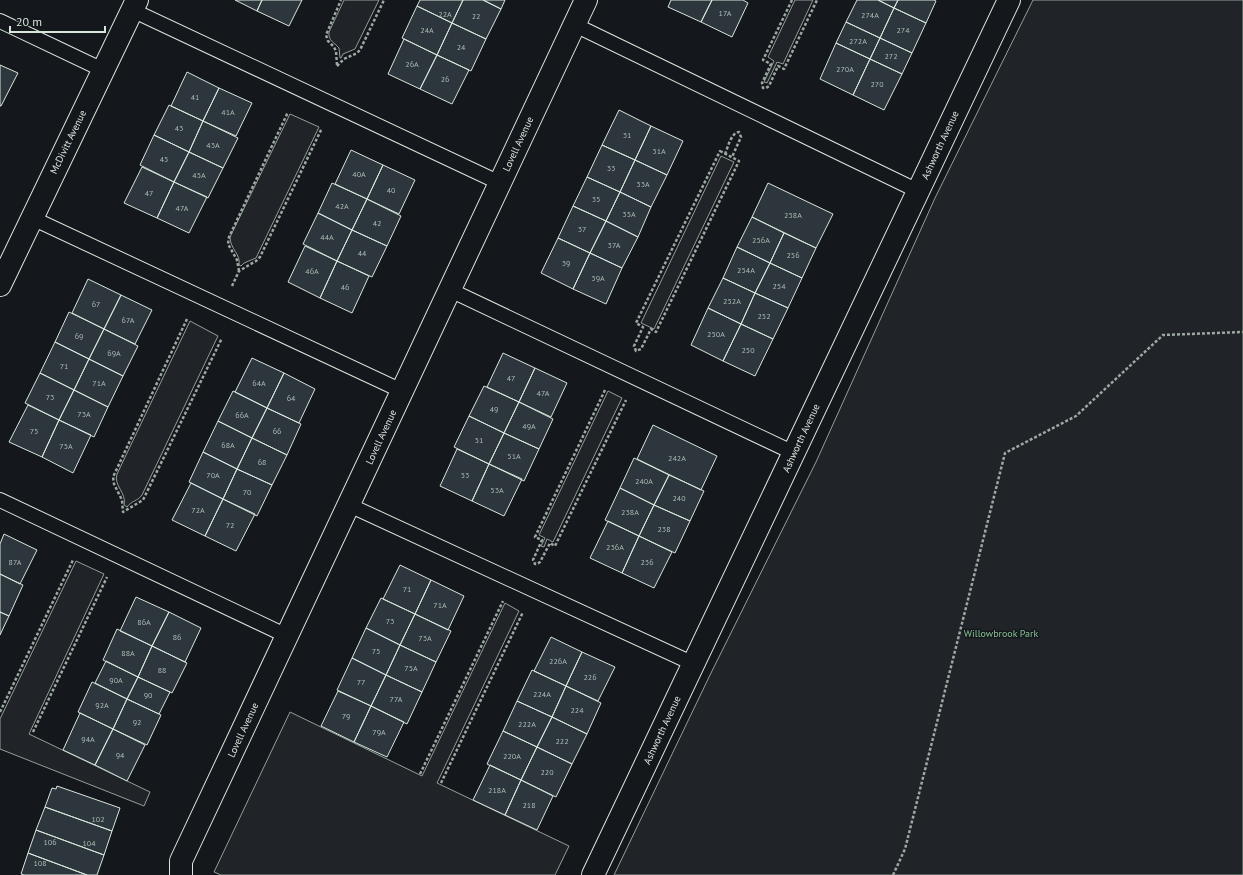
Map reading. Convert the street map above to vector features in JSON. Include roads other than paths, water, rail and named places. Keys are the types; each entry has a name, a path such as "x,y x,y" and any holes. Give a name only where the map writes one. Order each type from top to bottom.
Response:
{"street":[{"name":"Lovell Avenue","path":"182,875 181,861 586,0"},
{"name":"Ashworth Avenue","path":"593,875 1009,0"},
{"name":"McDivitt Avenue","path":"0,285 135,5"}],"lane":[{"path":"135,5 500,182"},
{"path":"0,21 103,70"},
{"path":"575,25 918,191"},
{"path":"32,218 402,391"},
{"path":"450,290 794,453"},
{"path":"0,500 287,636"},
{"path":"349,505 694,664"}],"park label":[{"name":"Willowbrook Park","path":"1001,633"}]}
